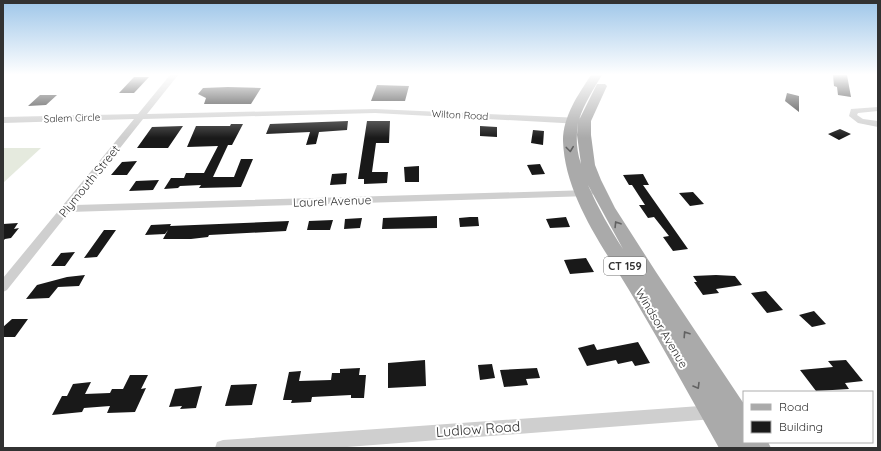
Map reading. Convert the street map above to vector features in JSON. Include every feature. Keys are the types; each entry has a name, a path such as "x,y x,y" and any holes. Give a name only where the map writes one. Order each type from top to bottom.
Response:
{"main road":[{"name":"Windsor Avenue","path":"588,96 570,142 572,159 733,448"},
{"name":"Windsor Avenue","path":"578,121 594,96"},
{"name":"Windsor Avenue","path":"591,193 649,277 743,424"}],"street":[{"name":"Plymouth Street","path":"3,287 158,96"},
{"path":"878,109 854,111 853,116 860,121 878,124"},
{"name":"Wilton Road","path":"142,116 375,111 578,121"},
{"name":"Salem Circle","path":"3,120 142,116"},
{"name":"Laurel Avenue","path":"66,209 591,193"},
{"name":"Ludlow Road","path":"222,448 734,411"}],"shaded area":[{"path":"3,148 41,148 3,183"}],"building":[{"path":"39,96 56,96 46,105 28,106"},
{"path":"202,96 256,96 251,104 204,104 206,98"},
{"path":"373,96 406,96 405,101 371,101"},
{"path":"786,96 799,96 799,112 785,101"},
{"path":"348,121 347,130 319,132 316,144 306,145 310,132 266,134 270,124"},
{"path":"367,121 390,121 389,143 376,143 372,172 388,172 387,183 364,184 364,179 358,179"},
{"path":"231,124 243,124 232,145 228,145 213,177 234,177 241,159 253,159 241,187 199,188 201,185 180,186 178,188 164,189 171,178 184,178 186,173 204,173 218,146 187,147 196,126 230,126"},
{"path":"183,126 168,148 137,148 152,127"},
{"path":"480,126 497,127 497,137 480,136"},
{"path":"840,129 851,134 839,140 828,134"},
{"path":"533,130 544,131 543,145 531,143"},
{"path":"137,161 127,175 111,175 122,162"},
{"path":"540,164 545,174 532,175 527,165"},
{"path":"419,166 419,182 405,182 404,167"},
{"path":"347,173 346,184 330,185 332,174"},
{"path":"643,174 649,185 643,185 688,249 673,251 663,237 669,236 654,217 648,218 639,205 645,205 632,185 629,185 623,175"},
{"path":"159,180 153,190 129,191 136,181"},
{"path":"693,192 704,204 690,206 679,193"},
{"path":"437,216 437,228 382,229 383,218"},
{"path":"478,217 479,226 460,227 459,218"},
{"path":"566,217 570,227 550,228 546,219"},
{"path":"362,218 360,228 344,229 345,219"},
{"path":"333,220 330,230 307,230 309,221"},
{"path":"289,221 286,231 209,235 208,237 191,239 163,239 168,230 165,234 145,235 151,225 171,224 170,226"},
{"path":"18,223 14,229 19,228 11,238 3,241 3,224"},
{"path":"104,230 116,230 97,257 84,258"},
{"path":"75,252 65,266 51,266 61,253"},
{"path":"586,258 594,272 570,274 564,260"},
{"path":"85,275 79,286 58,287 49,298 26,299 37,285 67,277"},
{"path":"693,276 735,276 742,285 716,289 719,293 703,295 694,282 697,282"},
{"path":"766,291 783,310 767,313 751,293"},
{"path":"814,311 826,324 812,327 799,315"},
{"path":"12,319 28,319 15,337 3,337 3,327"},
{"path":"638,342 650,363 635,366 632,361 618,364 616,360 587,366 578,348 594,344 597,350"},
{"path":"425,360 426,386 388,388 388,363"},
{"path":"846,360 863,381 845,383 849,389 816,391 800,370 833,367 828,361"},
{"path":"492,364 495,378 480,380 478,365"},
{"path":"360,368 359,375 366,375 364,398 351,398 351,395 312,397 311,402 291,403 292,400 283,400 289,372 301,371 299,381 331,380 332,373 340,373 340,369"},
{"path":"537,368 540,378 526,379 528,385 504,387 500,370"},
{"path":"130,375 148,375 141,389 146,388 135,412 107,413 110,406 84,408 82,412 52,415 62,396 67,396 73,384 91,382 85,394 110,393 112,389 123,389"},
{"path":"257,384 252,405 225,406 231,385"},
{"path":"202,386 196,408 180,409 182,406 169,407 175,389"}]}
